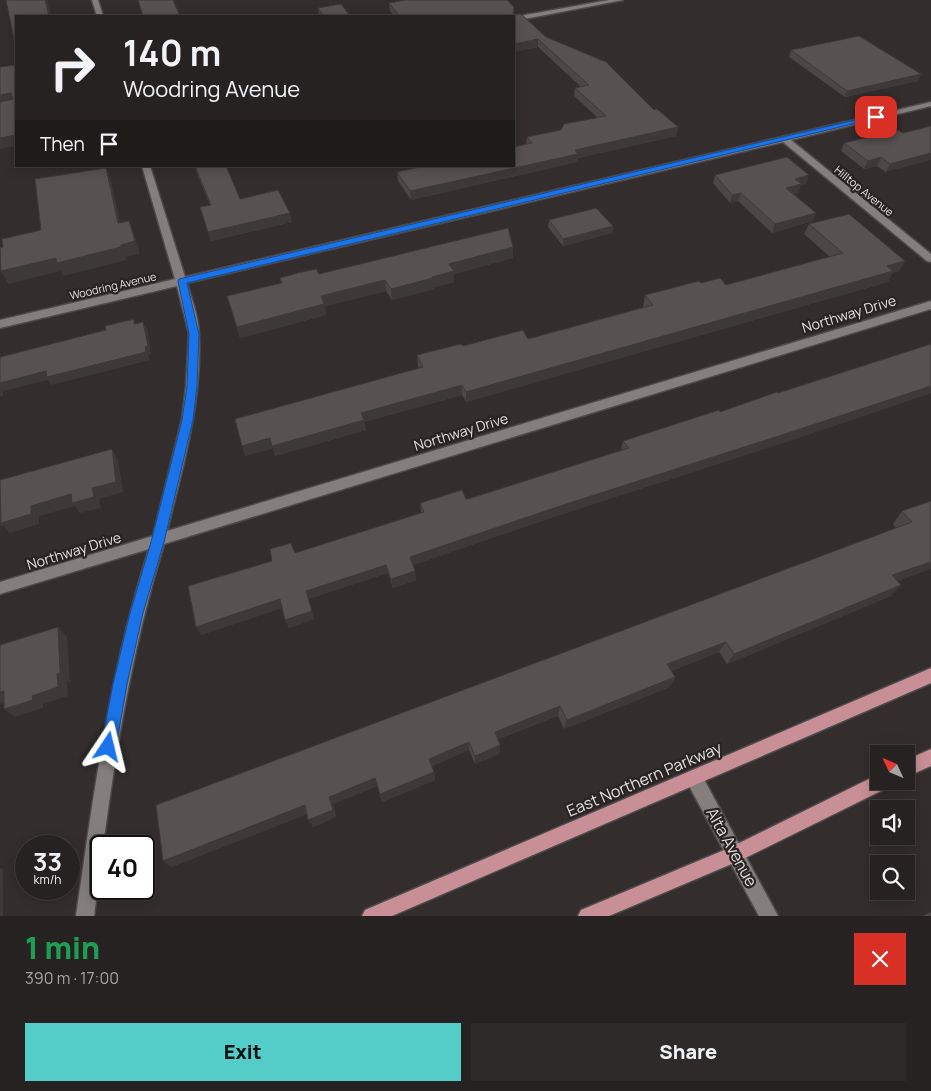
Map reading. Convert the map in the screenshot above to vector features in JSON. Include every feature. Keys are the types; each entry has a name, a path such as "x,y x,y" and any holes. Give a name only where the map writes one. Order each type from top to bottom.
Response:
{"main road":[{"name":"East Northern Parkway","path":"371,916 931,675"},
{"path":"915,765 931,757"},
{"path":"587,916 735,854 870,787"}],"street":[{"path":"95,0 100,15"},
{"path":"515,19 620,0"},
{"name":"Woodring Avenue","path":"0,324 931,104"},
{"name":"Hilltop Avenue","path":"784,138 931,259"},
{"path":"85,916 106,763 120,684 141,596 158,542 188,420 192,386 194,334 182,281 146,167"},
{"name":"Northway Drive","path":"0,588 158,542 654,388 931,305"},
{"name":"Alta Avenue","path":"694,778 769,916"}],"building":[{"path":"6,0 45,0 49,15 15,15 15,44"},
{"path":"138,0 173,0 180,15 143,15"},
{"path":"406,0 507,0 514,7 513,14 521,14 546,37 606,62 654,110 657,109 678,127 575,150 578,154 410,191 397,172 420,167 515,167 515,147 532,143 527,137 561,130 564,124 606,116 575,88 589,85 538,39 515,44 515,15 399,15 389,3"},
{"path":"341,4 349,15 323,15 318,8"},
{"path":"859,36 921,74 847,91 791,50"},
{"path":"15,65 15,135 0,138 0,102 13,99 11,93 0,95 0,67"},
{"path":"931,126 931,153 890,164 881,157 868,161 844,143 898,130 903,133"},
{"path":"787,157 809,175 795,179 802,184 786,188 816,213 775,224 741,193 732,195 715,175"},
{"path":"195,167 226,167 240,199 278,190 290,213 208,232 200,207 211,205"},
{"path":"106,168 118,223 129,221 135,241 121,245 121,247 57,263 56,258 1,271 0,248 3,247 2,239 41,230 35,179"},
{"path":"596,208 613,226 563,239 549,220"},
{"path":"849,214 905,261 887,266 893,271 466,392 462,385 361,413 364,420 272,446 270,438 242,446 235,419 423,367 417,355 461,344 463,346 523,330 528,339 653,305 645,295 699,281 701,283 720,278 726,285 843,253 809,224"},
{"path":"508,228 513,247 449,264 454,271 391,289 385,280 321,296 324,304 237,327 227,296 282,283 280,278 298,273 316,269 319,274"},
{"path":"134,319 134,324 143,322 148,346 145,347 146,352 47,377 46,371 0,383 0,357 106,330 105,326"},
{"path":"931,344 931,386 554,508 410,557 415,571 391,579 386,565 306,591 312,611 285,620 280,599 196,627 188,586 272,561 270,549 291,543 295,553 424,512 420,503 462,490 466,499 468,499 629,448 623,441"},
{"path":"112,449 116,482 92,488 94,497 72,503 71,494 31,506 31,514 1,523 0,480"},
{"path":"931,501 931,562 892,575 901,585 734,654 726,642 667,664 675,677 567,720 560,706 495,732 500,745 475,756 469,742 429,759 434,772 380,794 375,778 329,797 333,810 308,820 305,805 163,861 156,805 912,522 902,511"},
{"path":"58,627 60,673 57,674 58,687 32,696 33,700 4,709 4,691 0,692 0,645"}],"route":[{"path":"108,747 136,613 158,542 188,420 192,386 194,334 182,281 876,117"}]}
